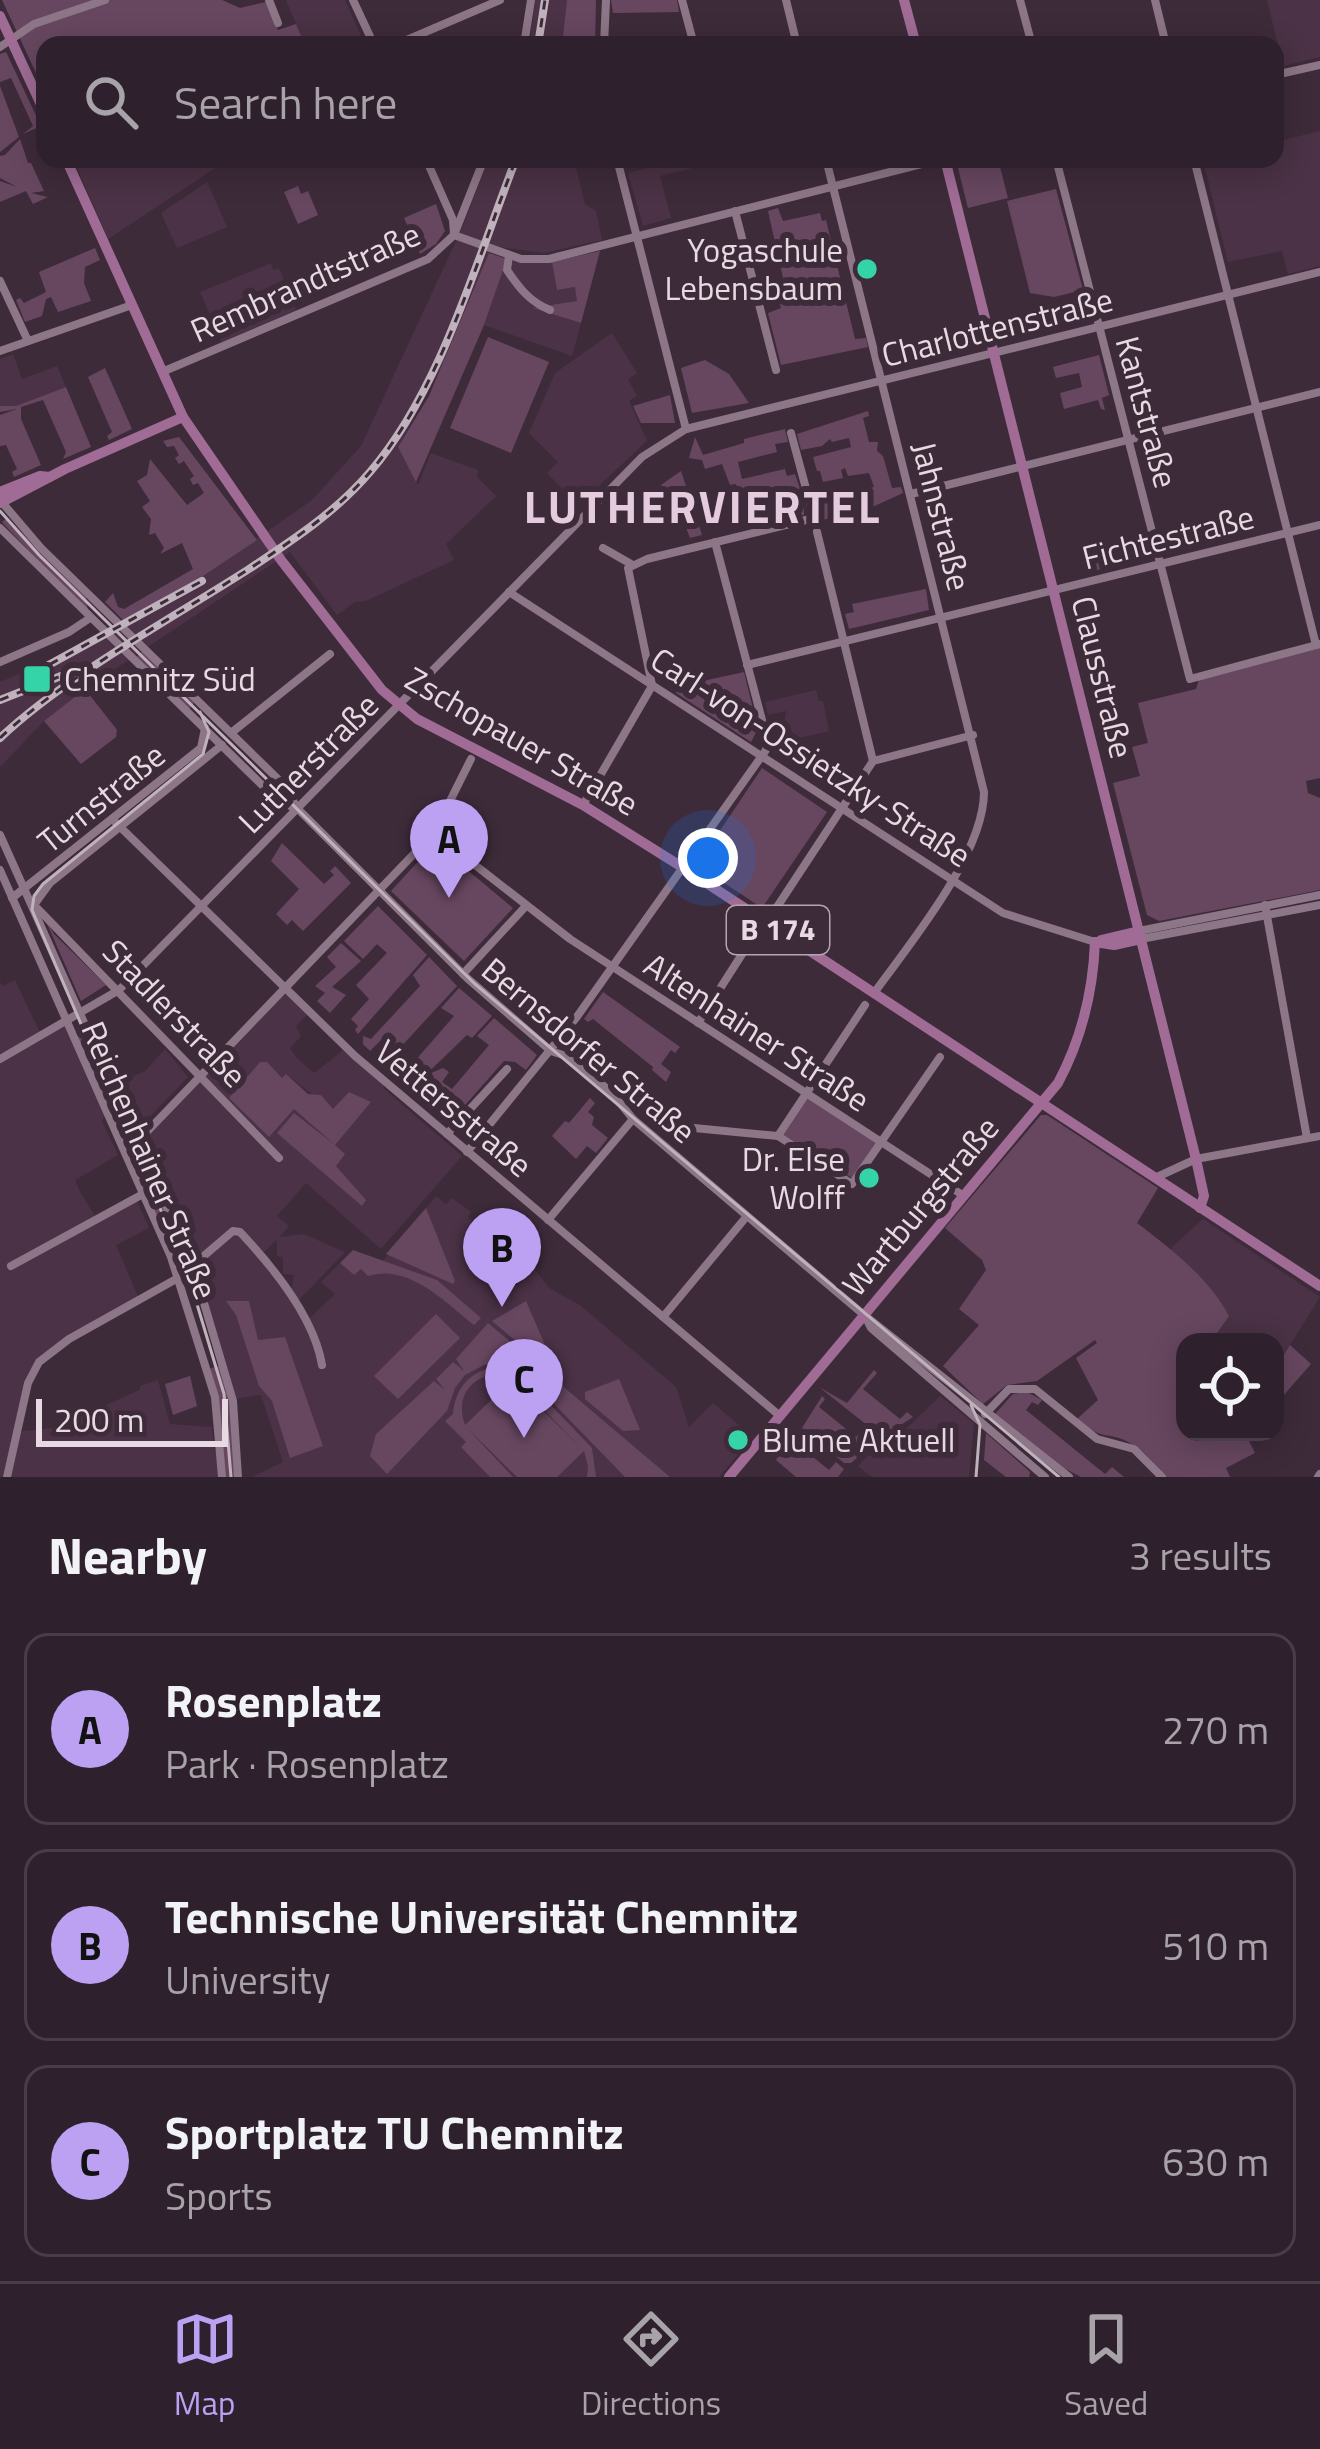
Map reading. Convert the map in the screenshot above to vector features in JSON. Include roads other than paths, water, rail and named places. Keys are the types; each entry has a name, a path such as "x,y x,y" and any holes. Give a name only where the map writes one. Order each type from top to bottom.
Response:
{"main road":[{"path":"908,1 914,36"},
{"path":"0,16 5,42 36,97"},
{"name":"Zschopauer Straße","path":"70,168 183,417 281,560 369,676 398,706 583,806 682,867 1320,1286"},
{"name":"Clausstraße","path":"945,168 1196,1159 1204,1196 1200,1208"},
{"path":"0,499 44,484 50,477 183,417"},
{"name":"Carl-von-Ossietzky-Straße","path":"1095,942 1140,935"},
{"name":"Wartburgstraße","path":"729,1477 1061,1078 1091,994 1095,942"}],"street":[{"path":"5,42 54,16 105,0"},
{"path":"269,0 278,22"},
{"path":"353,0 370,36"},
{"path":"416,36 500,0"},
{"path":"525,36 531,0"},
{"path":"604,36 606,0"},
{"path":"682,0 692,36"},
{"path":"785,0 795,36"},
{"path":"1020,0 1030,36"},
{"path":"1155,0 1164,36"},
{"path":"1284,73 1320,65"},
{"path":"430,168 459,237 509,256 549,259 908,168"},
{"name":"Rembrandtstraße","path":"163,372 428,259 459,237 481,168"},
{"path":"619,168 686,429"},
{"name":"Jahnstraße","path":"828,168 984,791 982,816 970,850 874,993"},
{"name":"Kantstraße","path":"1058,168 1190,679 1318,645"},
{"path":"1197,168 1318,645"},
{"path":"735,211 776,370"},
{"path":"509,256 507,270 518,286 535,304 550,310"},
{"name":"Charlottenstraße","path":"686,429 1320,272"},
{"path":"0,280 28,341"},
{"path":"0,351 132,305"},
{"path":"911,494 1320,392"},
{"name":"Lutherstraße","path":"0,1059 119,991 642,457 686,429"},
{"path":"630,568 814,518 791,434"},
{"name":"Bernsdorfer Straße","path":"0,499 41,548 290,791 297,808 463,974 551,1051 569,1057 611,1092 633,1119 864,1315 871,1328 1069,1477"},
{"name":"Fichtestraße","path":"747,665 1320,525"},
{"name":"Bernsdorfer Straße","path":"0,528 279,801 297,808"},
{"path":"817,532 873,761"},
{"path":"467,1152 551,1051 767,745 716,542"},
{"path":"583,806 652,686 630,568 603,548"},
{"name":"Carl-von-Ossietzky-Straße","path":"509,592 950,880 1024,922 1095,942"},
{"path":"0,662 90,618"},
{"path":"231,733 330,653"},
{"name":"Turnstraße","path":"0,901 41,892 201,748 205,728"},
{"path":"775,910 873,761 973,735"},
{"name":"Turnstraße","path":"30,896 222,745"},
{"path":"138,1141 434,833 472,759"},
{"name":"Vettersstraße","path":"117,823 346,1048 780,1416"},
{"name":"Altenhainer Straße","path":"434,833 525,908 611,967 964,1196"},
{"name":"Reichenhainer Straße","path":"0,835 193,1266 233,1401 238,1477"},
{"name":"Reichenhainer Straße","path":"0,870 178,1278 214,1397 222,1477"},
{"name":"Stadlerstraße","path":"30,896 279,1157"},
{"name":"Carl-von-Ossietzky-Straße","path":"1140,935 1320,896"},
{"name":"Carl-von-Ossietzky-Straße","path":"1266,909 1320,905"},
{"path":"463,974 525,908"},
{"path":"1266,909 1306,1138"},
{"path":"698,1023 754,937"},
{"path":"778,1136 865,1006"},
{"path":"673,1126 778,1136 852,1184 940,1057"},
{"path":"447,1134 507,1069"},
{"path":"548,1220 633,1119"},
{"path":"1156,1178 1196,1159 1320,1136"},
{"path":"11,1266 143,1194"},
{"path":"663,1317 747,1216"},
{"name":"Reichenhainer Straße","path":"193,1266 229,1233 240,1232 312,1330 322,1365"},
{"path":"7,1477 4,1464 39,1362 69,1339 193,1266"},
{"path":"984,1416 1009,1389 1036,1389 1097,1439 1134,1449 1162,1477"},
{"name":"Bernsdorfer Straße","path":"984,1416 1046,1477"}],"tram line":[{"path":"0,511 39,555 475,984 1059,1477"},
{"path":"200,712 209,732 203,754 43,884 34,896 32,910 187,1271 224,1394 231,1477"},
{"path":"971,1405 980,1425 976,1477"}],"railway":[{"path":"539,36 545,0"},
{"path":"0,738 88,670 298,536 370,472 395,439 437,363 513,168"},
{"path":"34,673 202,581"},
{"path":"0,700 61,676"}],"place":[{"name":"Yogaschule Lebensbaum","path":"867,269"},
{"name":"Chemnitz Süd","path":"37,679"},
{"name":"Rosenplatz","path":"449,898"},
{"name":"Dr. Else Wolff","path":"869,1178"},
{"name":"Technische Universität Chemnitz","path":"502,1307"},
{"name":"Sportplatz TU Chemnitz","path":"524,1438"},
{"name":"Blume Aktuell","path":"738,1440"}],"district":[{"name":"LUTHERVIERTEL","path":"703,507"}]}
